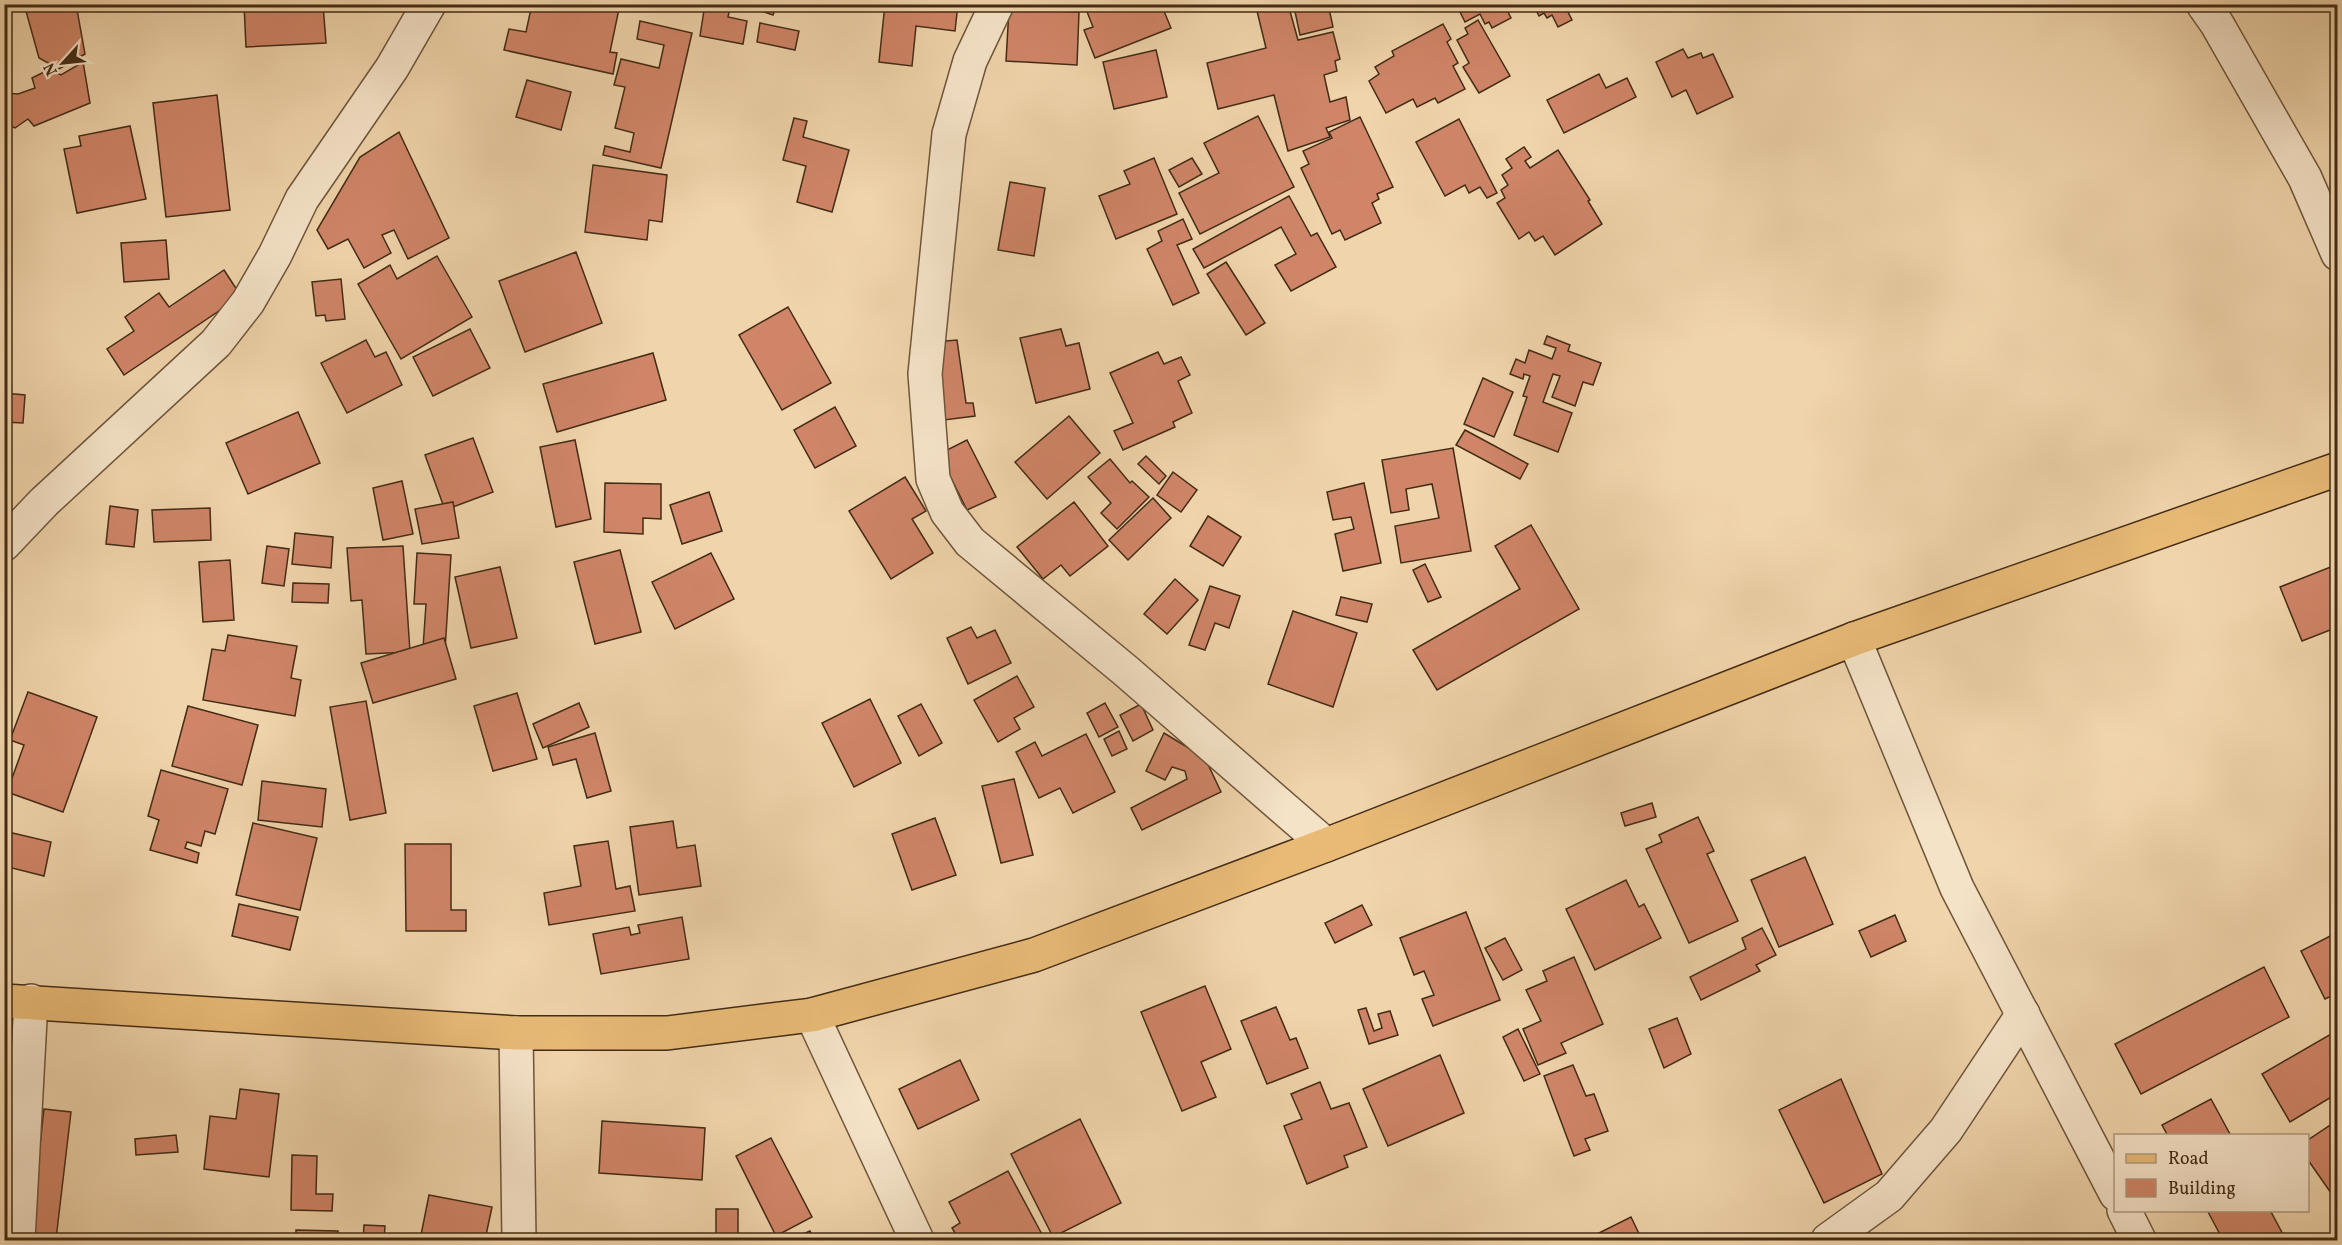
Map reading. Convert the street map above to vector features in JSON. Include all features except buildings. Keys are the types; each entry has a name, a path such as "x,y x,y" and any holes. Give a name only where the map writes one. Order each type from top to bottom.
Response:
{"main road":[{"path":"18,1001 516,1033 667,1034 812,1015 1034,955 1326,845 1854,639 2337,469"}],"street":[{"path":"4,544 44,502 216,343 248,302 275,255 302,199 392,68 429,4"},
{"path":"997,4 970,61 949,134 925,374 933,479 947,512 970,542 1126,670 1326,845"},
{"path":"2203,4 2217,24 2305,178 2337,255"},
{"path":"1854,639 1957,888 2114,1192"},
{"path":"18,1001 18,1240"},
{"path":"1828,1240 1897,1188 1946,1130 2023,1014"},
{"path":"812,1015 916,1240"},
{"path":"516,1033 519,1240"},
{"path":"2125,1212 2139,1240"}]}
